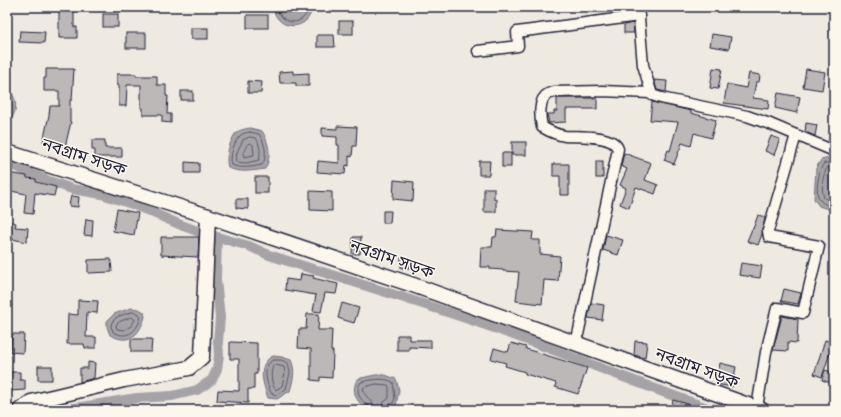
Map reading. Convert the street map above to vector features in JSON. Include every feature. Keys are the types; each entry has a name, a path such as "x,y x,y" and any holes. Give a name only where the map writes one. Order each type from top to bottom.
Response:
{"main road":[{"name":"নবগ্রাম সড়ক","path":"7,152 420,288 759,409"},
{"path":"20,410 31,402 124,380 189,368 202,357 208,219"}],"street":[{"path":"478,51 518,46 517,32 639,12 644,65 650,93"},
{"path":"576,344 618,150 617,146 608,140 593,137 564,136 550,132 542,126 540,120 543,99 548,94 554,92 602,91 650,93 661,98 747,116 834,151"},
{"path":"759,409 766,352 777,308 803,313 819,246 768,236 768,231 796,135"}],"water":[{"path":"273,7 312,7 310,15 305,21 300,25 293,26 286,25 280,21 275,15"},
{"path":"7,88 14,96 16,106 11,119 7,123"},
{"path":"250,128 262,131 266,140 269,155 265,169 242,171 228,168 227,155 229,146 235,134"},
{"path":"829,158 834,159 834,211 819,206 814,199 816,168 821,160"},
{"path":"131,308 139,309 144,312 145,317 140,329 136,334 128,339 117,338 110,335 107,327 107,321 114,314"},
{"path":"273,356 291,360 294,372 290,391 277,399 268,398 262,375 264,364"},
{"path":"375,375 385,375 396,379 399,390 396,406 385,410 375,410 365,407 357,399 354,389 357,379"}],"building":[{"path":"59,7 74,7 74,27 77,27 77,38 59,38"},
{"path":"103,14 118,14 118,27 103,27"},
{"path":"247,15 268,15 268,28 247,28"},
{"path":"339,21 353,21 353,34 339,34"},
{"path":"633,23 634,33 624,33 624,25"},
{"path":"191,28 208,28 208,39 191,39"},
{"path":"20,31 45,32 44,43 19,42"},
{"path":"126,33 146,33 146,48 126,48"},
{"path":"712,34 731,37 729,49 710,46"},
{"path":"317,35 334,35 335,47 317,47"},
{"path":"713,68 722,69 718,89 710,88"},
{"path":"46,69 74,69 72,100 70,100 71,122 65,147 43,142 50,106 59,106 59,91 44,91"},
{"path":"806,69 825,72 822,90 803,87"},
{"path":"293,71 293,74 309,73 309,86 296,86 296,83 280,83 279,72"},
{"path":"749,73 760,75 759,82 756,82 753,98 769,100 768,109 724,103 727,84 746,88"},
{"path":"117,74 157,76 157,85 166,85 166,96 168,96 167,114 171,114 171,123 162,122 162,115 143,115 143,108 141,108 141,85 127,85 126,106 119,106 119,85 117,85"},
{"path":"654,80 667,81 666,92 657,90"},
{"path":"248,81 262,82 261,93 248,93"},
{"path":"181,91 193,91 193,100 181,100"},
{"path":"778,93 800,97 797,113 775,108"},
{"path":"557,98 597,98 597,109 566,109 566,122 549,123 547,114 554,114 554,111 557,111"},
{"path":"652,102 691,111 691,113 716,120 711,138 694,133 691,146 682,143 674,164 664,160 668,150 670,151 678,122 650,120"},
{"path":"806,123 817,125 815,136 805,132"},
{"path":"337,126 357,127 356,146 353,146 352,157 349,156 349,166 346,165 345,174 317,172 318,161 339,163 339,145 337,145 337,137 322,136 322,128 337,129"},
{"path":"771,136 780,139 774,155 765,151"},
{"path":"92,140 105,140 105,148 122,148 122,157 95,157 95,150 92,150"},
{"path":"512,142 526,142 526,155 512,155"},
{"path":"502,153 511,153 511,167 502,167"},
{"path":"624,153 651,163 645,180 658,185 655,194 636,187 629,208 620,204 626,188 620,185 627,169 621,166"},
{"path":"479,161 490,161 489,175 479,175"},
{"path":"596,161 603,161 603,178 596,178"},
{"path":"185,162 199,163 199,173 185,173"},
{"path":"553,164 569,164 569,195 560,195 560,176 553,176"},
{"path":"7,173 27,176 27,178 36,179 36,182 56,187 54,196 35,193 33,214 24,213 26,194 11,191 12,189 7,188"},
{"path":"255,177 268,177 268,193 255,193"},
{"path":"394,180 414,182 413,201 393,199"},
{"path":"484,188 494,188 496,212 484,212"},
{"path":"310,191 332,192 332,211 310,210"},
{"path":"71,196 79,197 78,207 69,206"},
{"path":"236,199 248,199 248,209 236,208"},
{"path":"117,209 138,213 134,235 113,231"},
{"path":"383,211 391,211 390,223 383,223"},
{"path":"758,215 765,217 762,234 758,245 747,241"},
{"path":"86,219 93,220 92,236 84,235"},
{"path":"7,221 16,223 15,227 28,228 27,242 7,238"},
{"path":"497,230 533,232 532,240 540,240 540,254 560,256 558,281 544,280 542,304 516,301 519,272 490,269 490,267 480,267 481,247 492,247 493,237 496,237"},
{"path":"606,235 623,240 618,255 603,250"},
{"path":"161,237 199,237 198,257 161,255"},
{"path":"353,237 361,237 360,254 352,254"},
{"path":"401,257 410,258 410,268 401,268"},
{"path":"111,259 112,272 88,273 88,260"},
{"path":"741,263 762,266 760,278 739,275"},
{"path":"301,274 314,276 313,278 338,284 336,294 325,293 321,312 313,311 316,295 285,290 286,279 300,281"},
{"path":"784,289 801,293 798,304 781,301"},
{"path":"78,300 98,301 97,313 87,312 86,337 96,337 96,348 85,348 84,344 67,344 68,314 78,315"},
{"path":"342,303 359,308 354,323 338,318"},
{"path":"591,303 604,305 602,320 588,318"},
{"path":"307,314 319,314 318,330 332,330 332,378 320,377 320,381 311,380 311,349 298,348 299,329 306,329"},
{"path":"782,316 798,319 797,343 788,342 788,351 773,350"},
{"path":"12,334 24,334 23,353 10,352"},
{"path":"397,335 409,335 409,340 431,340 431,348 409,347 409,350 397,350"},
{"path":"131,339 152,339 151,352 131,352"},
{"path":"825,340 834,343 834,354 830,353 822,377 814,374"},
{"path":"635,341 647,342 645,358 634,355"},
{"path":"230,342 257,343 257,374 254,374 254,389 248,389 248,403 217,401 218,390 239,391 239,359 230,359"},
{"path":"511,343 587,368 578,394 555,387 556,383 525,374 525,372 505,366 506,363 491,359 494,348 508,352"},
{"path":"88,362 95,363 94,378 80,382 80,368 88,368"},
{"path":"720,363 736,367 732,387 716,384"},
{"path":"38,366 52,366 52,380 38,380"},
{"path":"825,370 834,373 834,384 822,380"},
{"path":"10,372 20,372 20,380 25,380 25,390 10,391"},
{"path":"673,400 688,404 687,410 672,410"}],"waterway":[{"path":"7,163 72,189 102,194 132,204 208,235 249,246 269,255 480,323 713,410"},
{"path":"63,410 137,398 172,396 197,390 212,380 217,369 219,355 218,342 220,317 216,280 217,237"}]}
